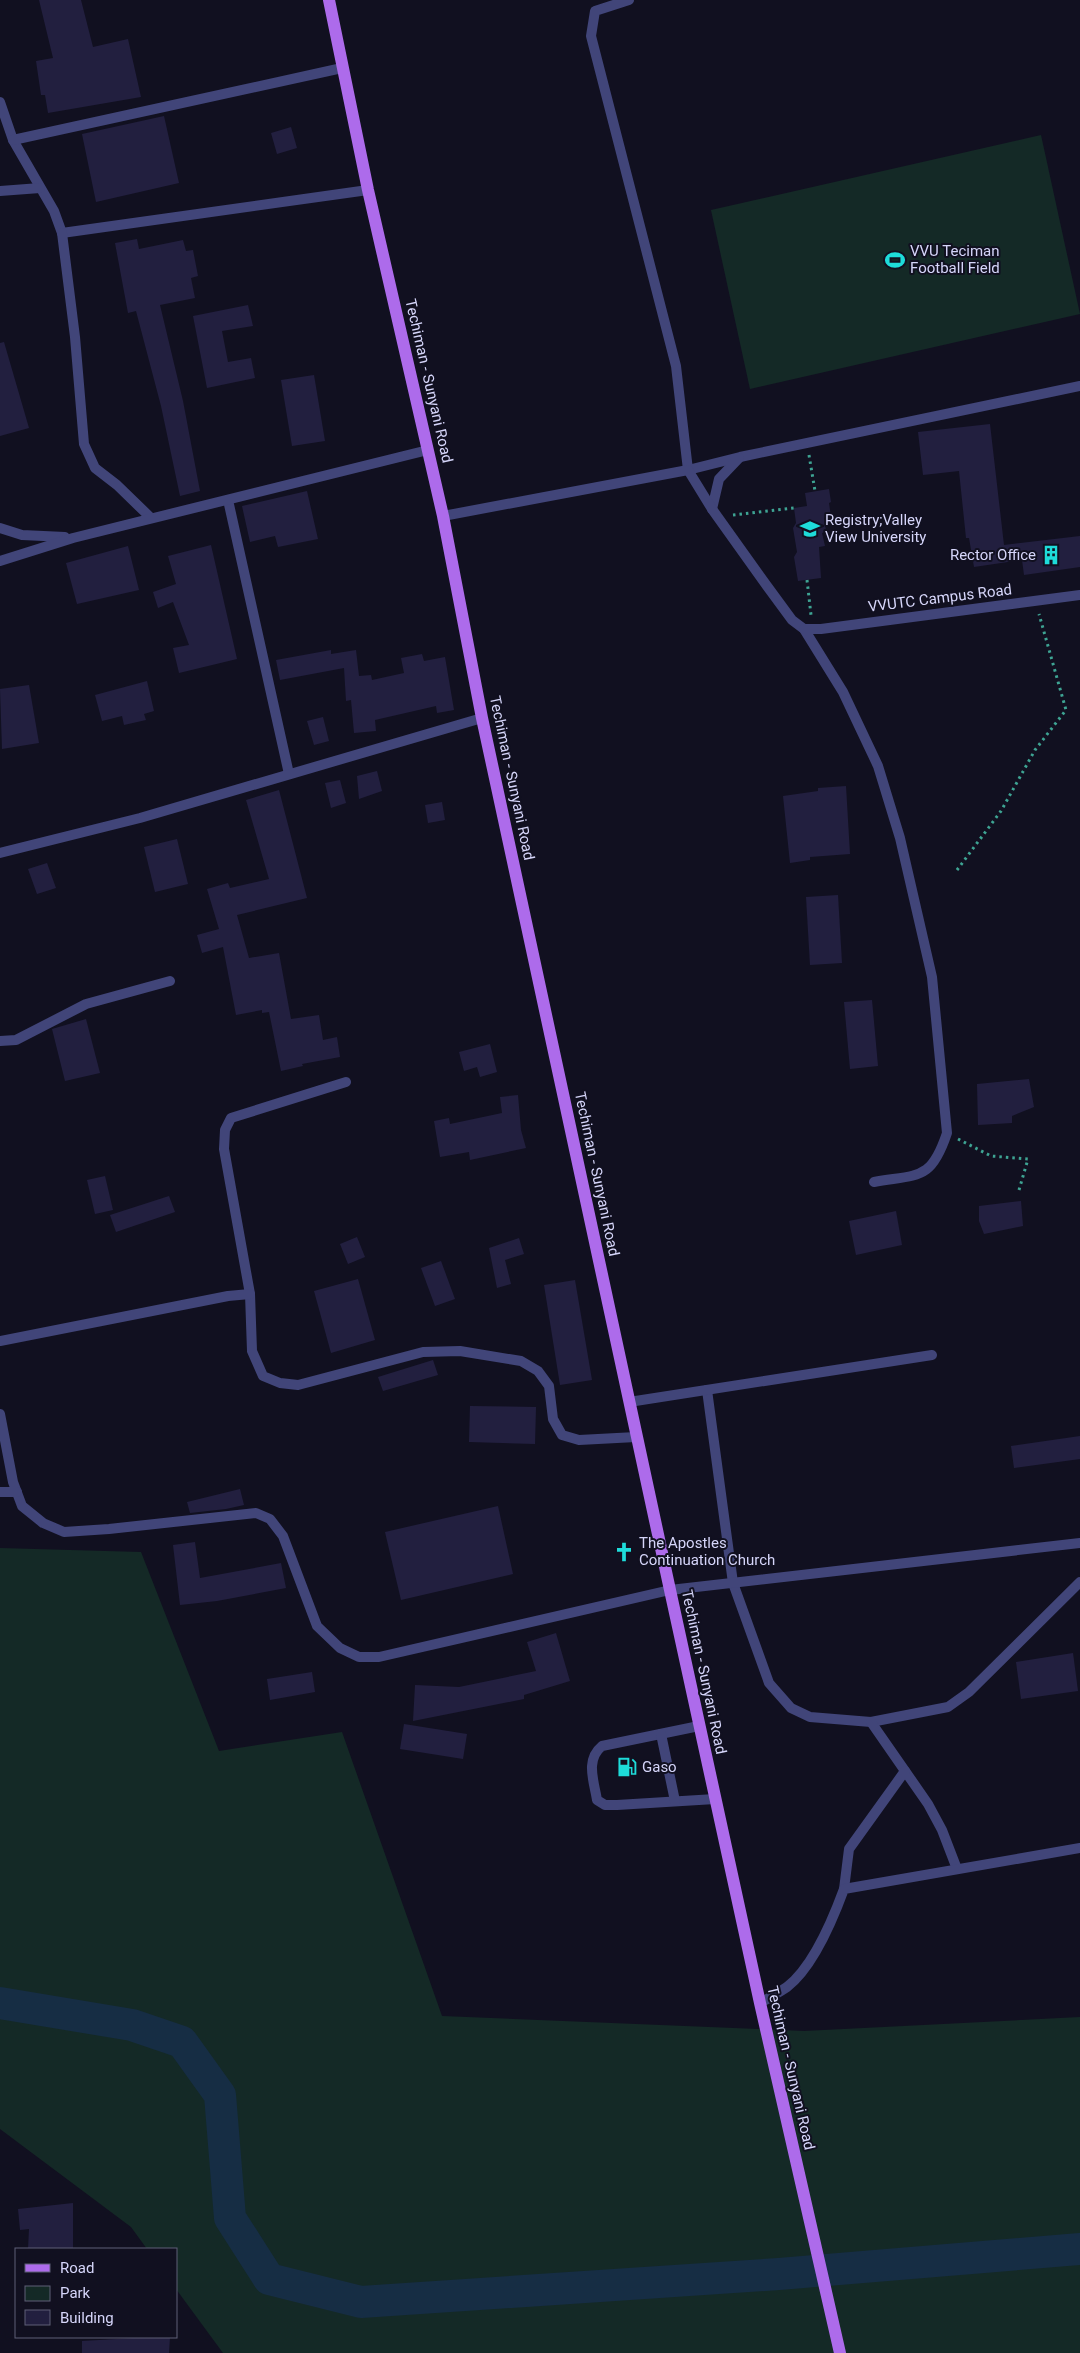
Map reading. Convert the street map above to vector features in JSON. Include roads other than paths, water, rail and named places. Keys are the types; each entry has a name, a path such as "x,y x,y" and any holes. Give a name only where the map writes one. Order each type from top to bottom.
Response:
{"main road":[{"name":"Techiman - Sunyani Road","path":"329,0 368,190 443,516 482,718 636,1437 760,2003 840,2353"}],"street":[{"path":"594,0 595,11 591,36 676,366 688,470 714,513 792,620 804,629 843,692 878,766 900,838 932,977 947,1133 939,1157 923,1173 874,1182"},
{"path":"595,11 629,0"},
{"path":"13,140 342,68"},
{"path":"0,102 13,140 54,211 62,233 75,337 84,444 95,468 118,485 151,518"},
{"path":"0,191 40,188"},
{"path":"62,233 368,190"},
{"path":"443,516 688,470 740,457 1080,386"},
{"path":"0,561 72,538 428,450"},
{"path":"714,513 719,479 740,457"},
{"path":"228,500 289,774"},
{"path":"0,528 22,535 72,538"},
{"name":"VVUTC Campus Road","path":"804,629 821,629 1080,595"},
{"path":"0,853 140,818 482,718"},
{"path":"0,1041 16,1040 86,1004 170,981"},
{"path":"346,1082 231,1118 225,1130 224,1150 250,1294 252,1350 262,1376 280,1383 298,1385 423,1352 460,1351 521,1361 538,1371 549,1386 552,1419 562,1434 579,1440 636,1437"},
{"path":"0,1340 228,1296 250,1294"},
{"path":"629,1402 932,1355"},
{"path":"707,1390 733,1582 769,1683 791,1708 810,1717 872,1722 948,1707 969,1692 1080,1582"},
{"path":"0,1414 17,1492 22,1506 43,1523 64,1532 109,1530 256,1513 270,1519 283,1536 318,1626 340,1648 359,1657 378,1657 670,1590 1080,1543"},
{"path":"0,1492 17,1492"},
{"path":"872,1722 937,1821 957,1869"},
{"path":"699,1726 602,1746 594,1752 591,1762 598,1800 604,1805 715,1799"},
{"path":"661,1734 675,1802"},
{"path":"760,2003 788,1986 809,1960 832,1923 844,1889 849,1849 905,1771"},
{"path":"844,1889 1080,1848"}],"waterway":[{"path":"0,2003 132,2025 182,2042 220,2095 230,2218 269,2279 361,2302 779,2274 1080,2249"}],"place":[{"name":"VVU Teciman Football Field","path":"895,260"},
{"name":"Registry;Valley View University","path":"810,529"},
{"name":"Rector Office","path":"1051,555"},
{"name":"The Apostles Continuation Church","path":"624,1552"},
{"name":"Gaso","path":"627,1767"}]}
